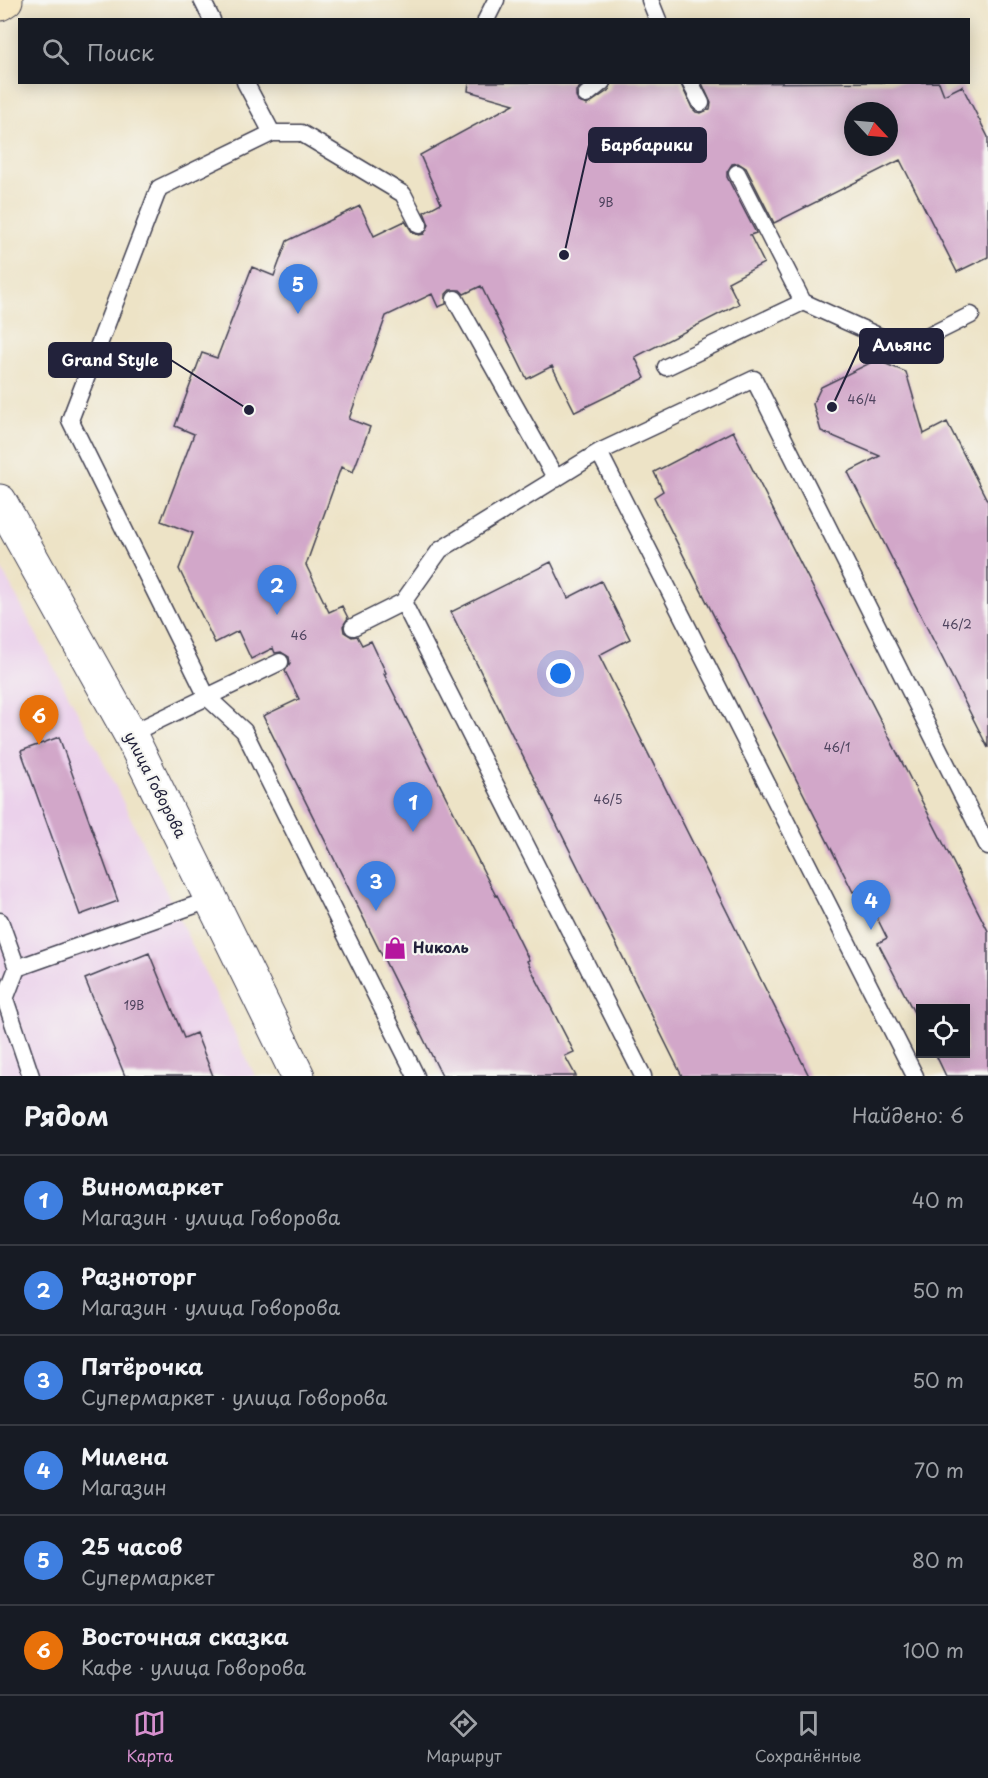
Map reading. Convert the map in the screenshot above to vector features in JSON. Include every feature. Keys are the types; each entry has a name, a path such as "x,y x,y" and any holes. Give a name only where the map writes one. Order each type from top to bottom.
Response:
{"main road":[{"path":"0,4 6,0"}],"street":[{"name":"улица Говорова","path":"0,501 130,734 298,1076"}],"lane":[{"path":"202,0 211,18"},
{"path":"487,18 496,0"},
{"path":"650,0 657,18"},
{"path":"246,84 272,133"},
{"path":"586,95 600,84"},
{"path":"691,84 701,103"},
{"path":"416,1076 244,731 207,697 70,420 159,188 272,133 300,133 403,194 419,225"},
{"path":"737,173 803,302 904,348 971,315"},
{"path":"455,299 556,478"},
{"path":"666,367 803,302"},
{"path":"353,627 403,602 440,550 556,478 599,452 754,379 988,847"},
{"path":"599,452 915,1076"},
{"path":"403,602 643,1076"},
{"path":"130,734 280,662"},
{"path":"17,968 212,899"},
{"path":"0,921 17,968 5,999 31,1076"}],"shaded area":[{"path":"0,566 97,748 255,1076 0,1076"}],"building":[{"path":"469,84 583,84 576,91 576,96 578,102 587,105 609,90 611,84 681,84 692,108 701,113 710,109 711,103 702,84 940,84 944,95 962,86 988,137 988,257 957,272 900,160 774,223 746,168 738,163 732,164 727,177 756,233 750,235 764,263 728,282 739,304 635,357 645,378 575,412 552,366 527,379 481,286 464,294 460,290 450,290 446,294 446,304 438,307 432,294 386,316 349,419 370,427 353,472 341,467 306,565 329,612 342,606 348,618 343,626 344,632 352,637 357,636 362,645 371,641 386,673 384,674 574,1052 565,1056 576,1076 442,1076 263,716 299,699 285,671 290,663 289,657 281,652 275,653 273,648 251,659 238,631 215,643 179,569 193,533 161,521 194,434 175,426 202,353 217,358 252,267 274,276 287,241 360,206 374,236 405,221 413,233 424,234 429,225 424,212 441,203 420,155 514,104 468,91"},
{"path":"876,360 906,372 924,434 947,422 988,502 988,748 848,472 880,456 821,431 813,404 821,387"},
{"path":"733,431 988,931 988,1076 946,1076 937,1058 970,1058 970,1004 916,1004 916,1016 878,943 887,938 862,888 853,892 654,497 663,491 654,472"},
{"path":"551,562 568,598 601,581 630,639 599,655 809,1076 682,1076 451,612"},
{"path":"59,737 118,901 80,915 21,751"},
{"path":"149,953 184,1038 196,1033 213,1076 125,1076 85,979"}],"place":[{"name":"Барбарики","path":"564,255"},
{"name":"25 часов","path":"298,314"},
{"name":"Альянс","path":"832,407"},
{"name":"Grand Style","path":"249,410"},
{"name":"Разноторг","path":"277,615"},
{"name":"Восточная сказка","path":"39,745"},
{"name":"Виномаркет","path":"413,832"},
{"name":"Пятёрочка","path":"376,911"},
{"name":"Милена","path":"871,930"},
{"name":"Николь","path":"395,948"}]}
